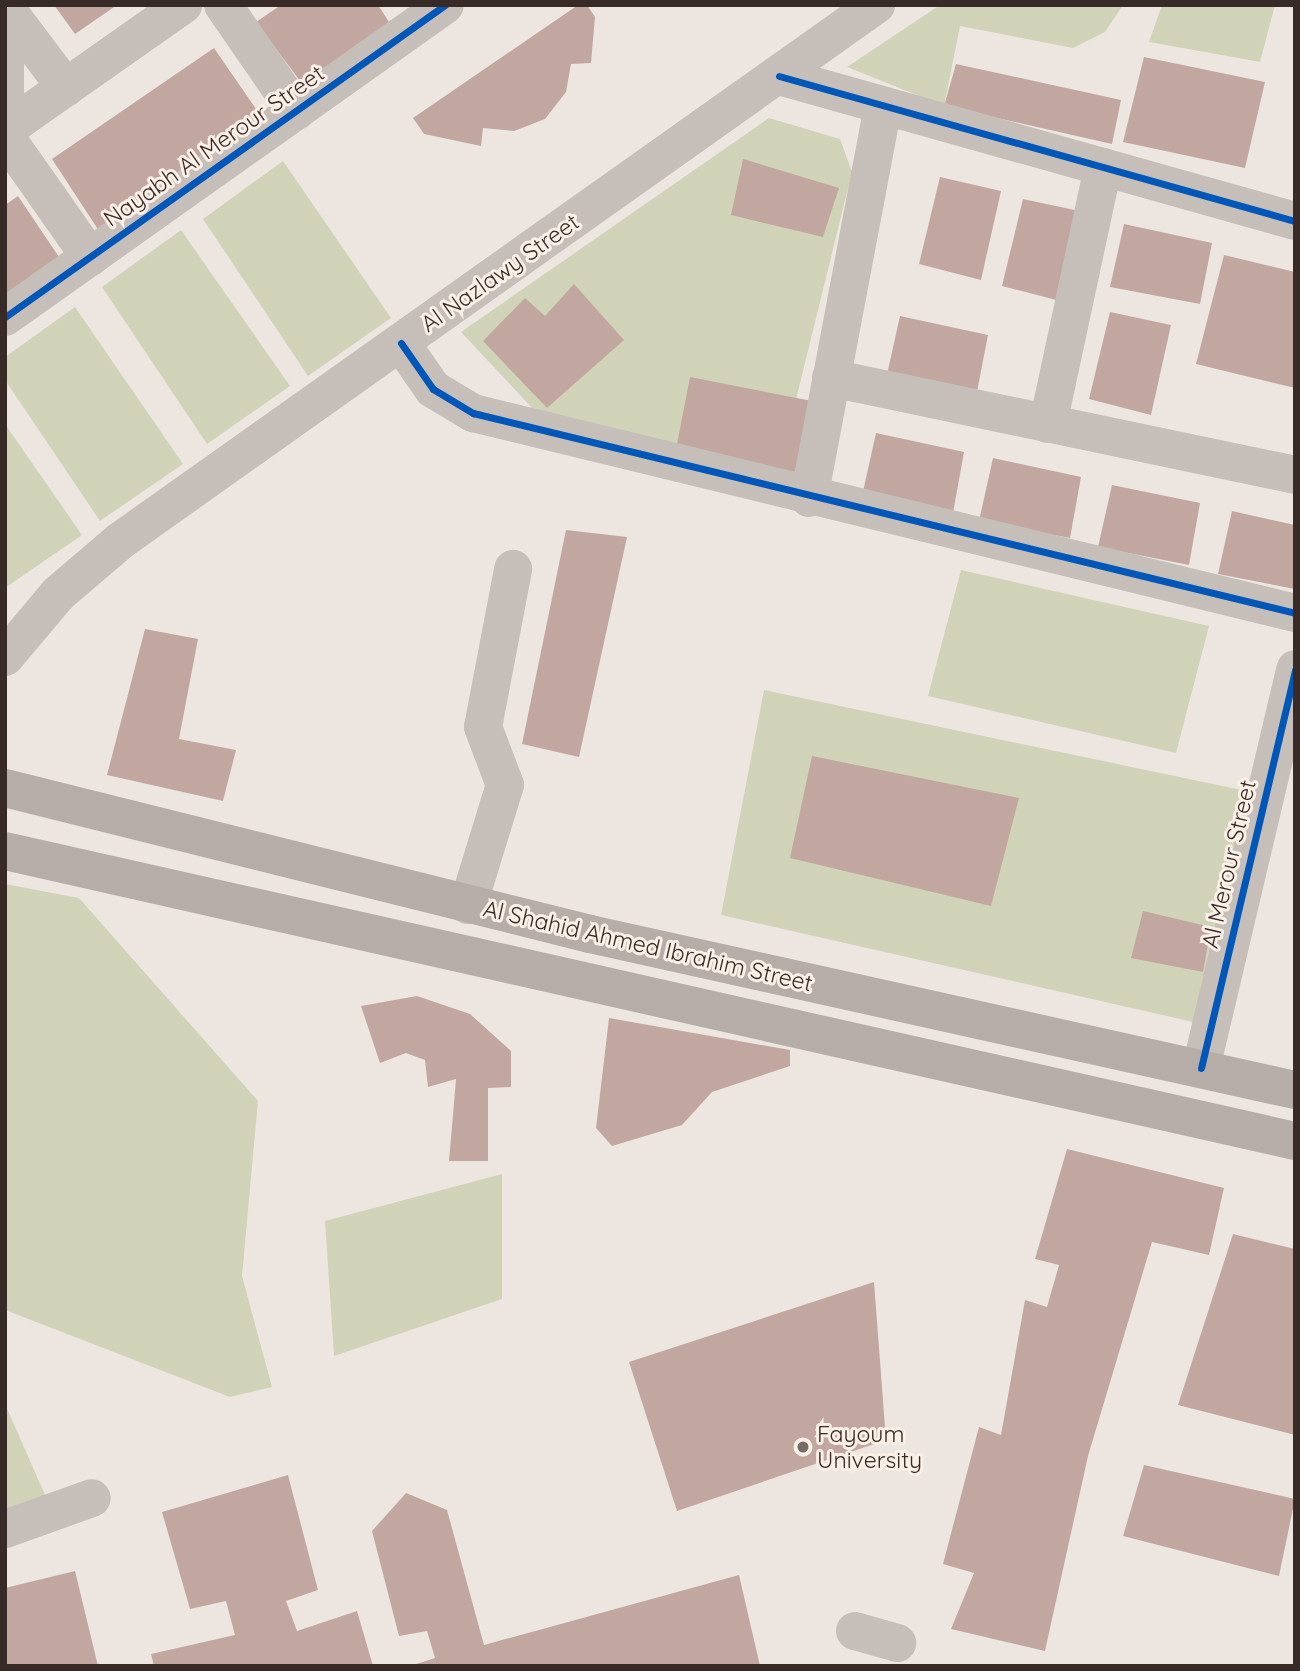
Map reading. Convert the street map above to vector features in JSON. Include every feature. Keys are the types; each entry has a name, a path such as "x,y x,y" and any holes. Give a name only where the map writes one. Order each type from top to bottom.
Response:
{"main road":[{"name":"Al Shahid Ahmed Ibrahim Street","path":"5,788 468,905 1295,1090"},
{"name":"Al Shahid Ahmed Ibrahim Street","path":"5,851 1295,1141"},
{"path":"459,951 468,905"}],"street":[{"path":"5,130 183,5"},
{"path":"223,5 296,111"},
{"name":"Al Nazlawy Street","path":"5,657 88,566 876,5"},
{"path":"5,9 66,88"},
{"path":"5,9 5,111"},
{"name":"Nayabh Al Merour Street","path":"5,317 296,111 433,9"},
{"path":"779,76 1295,221"},
{"path":"809,498 883,106"},
{"path":"5,136 90,257"},
{"path":"1048,424 1103,167"},
{"path":"401,343 433,390 472,413 809,498 1295,613"},
{"path":"831,378 1295,475"},
{"path":"468,905 505,785 483,727 513,569"},
{"name":"Al Merour Street","path":"1201,1068 1295,669"},
{"path":"5,1528 92,1498"},
{"path":"855,1631 897,1643"}],"green space":[{"path":"940,5 1123,5 1105,32 1073,48 960,26 944,106 847,67"},
{"path":"1162,5 1275,5 1260,62 1149,42"},
{"path":"769,118 840,139 852,172 775,485 549,426 461,332"},
{"path":"283,161 391,318 308,376 203,219"},
{"path":"181,230 290,386 207,444 102,287"},
{"path":"75,307 183,464 100,521 5,380 5,357"},
{"path":"5,424 82,535 5,588"},
{"path":"961,570 1209,626 1176,753 928,696"},
{"path":"764,690 1256,793 1202,1024 721,915"},
{"path":"5,884 79,898 258,1101 242,1276 272,1387 230,1397 5,1310"},
{"path":"502,1174 502,1299 334,1356 325,1221"},
{"path":"5,1404 46,1497 5,1511"}],"building":[{"path":"54,5 117,5 75,34"},
{"path":"281,5 378,5 391,25 303,85 256,22"},
{"path":"578,5 587,5 595,17 591,63 571,64 566,92 545,119 514,131 483,128 481,146 424,134 413,118"},
{"path":"214,48 267,125 103,237 52,159"},
{"path":"1144,57 1265,82 1245,168 1123,142"},
{"path":"956,64 1121,100 1112,144 944,106"},
{"path":"743,159 839,188 823,237 731,215"},
{"path":"940,177 1001,191 981,280 919,264"},
{"path":"18,196 61,260 5,298 5,205"},
{"path":"1023,199 1084,212 1064,302 1002,286"},
{"path":"1124,224 1212,243 1200,304 1110,287"},
{"path":"1224,255 1295,272 1295,388 1196,364"},
{"path":"574,284 624,340 547,408 483,341 525,298 545,316"},
{"path":"1110,312 1171,325 1151,415 1089,399"},
{"path":"900,316 988,335 976,397 886,379"},
{"path":"690,377 812,401 795,475 677,444"},
{"path":"876,433 964,452 953,513 862,496"},
{"path":"993,458 1081,477 1070,538 979,521"},
{"path":"1112,485 1200,503 1189,565 1098,547"},
{"path":"1232,511 1295,525 1295,589 1218,574"},
{"path":"566,530 627,537 579,757 522,744"},
{"path":"145,629 198,639 179,739 236,750 223,801 107,775"},
{"path":"812,756 1019,798 991,906 790,858"},
{"path":"1143,911 1211,927 1203,972 1131,958"},
{"path":"417,996 470,1014 511,1051 511,1087 488,1088 488,1161 449,1161 456,1079 428,1087 425,1060 406,1053 380,1063 361,1006"},
{"path":"609,1018 790,1050 790,1066 712,1092 682,1125 612,1146 596,1128"},
{"path":"1067,1149 1224,1188 1209,1255 1152,1242 1088,1456 1045,1651 951,1629 974,1573 943,1564 979,1427 1001,1435 1025,1300 1047,1307 1059,1265 1035,1259"},
{"path":"1233,1234 1295,1249 1295,1435 1178,1405"},
{"path":"874,1282 886,1440 677,1511 629,1362"},
{"path":"1144,1465 1295,1499 1279,1576 1123,1536"},
{"path":"288,1475 318,1590 286,1601 297,1631 357,1611 373,1666 154,1666 151,1654 235,1635 226,1601 190,1609 162,1512"},
{"path":"406,1493 447,1510 484,1645 739,1575 760,1666 410,1666 435,1658 427,1631 399,1636 372,1531"},
{"path":"75,1571 98,1666 5,1666 5,1588"}],"cycle path":[{"path":"5,317 445,5"},
{"path":"779,76 1295,221"},
{"path":"401,343 433,389 473,413 1295,613"},
{"path":"1201,1068 1295,669"}],"place":[{"name":"Fayoum University","path":"803,1447"}]}
